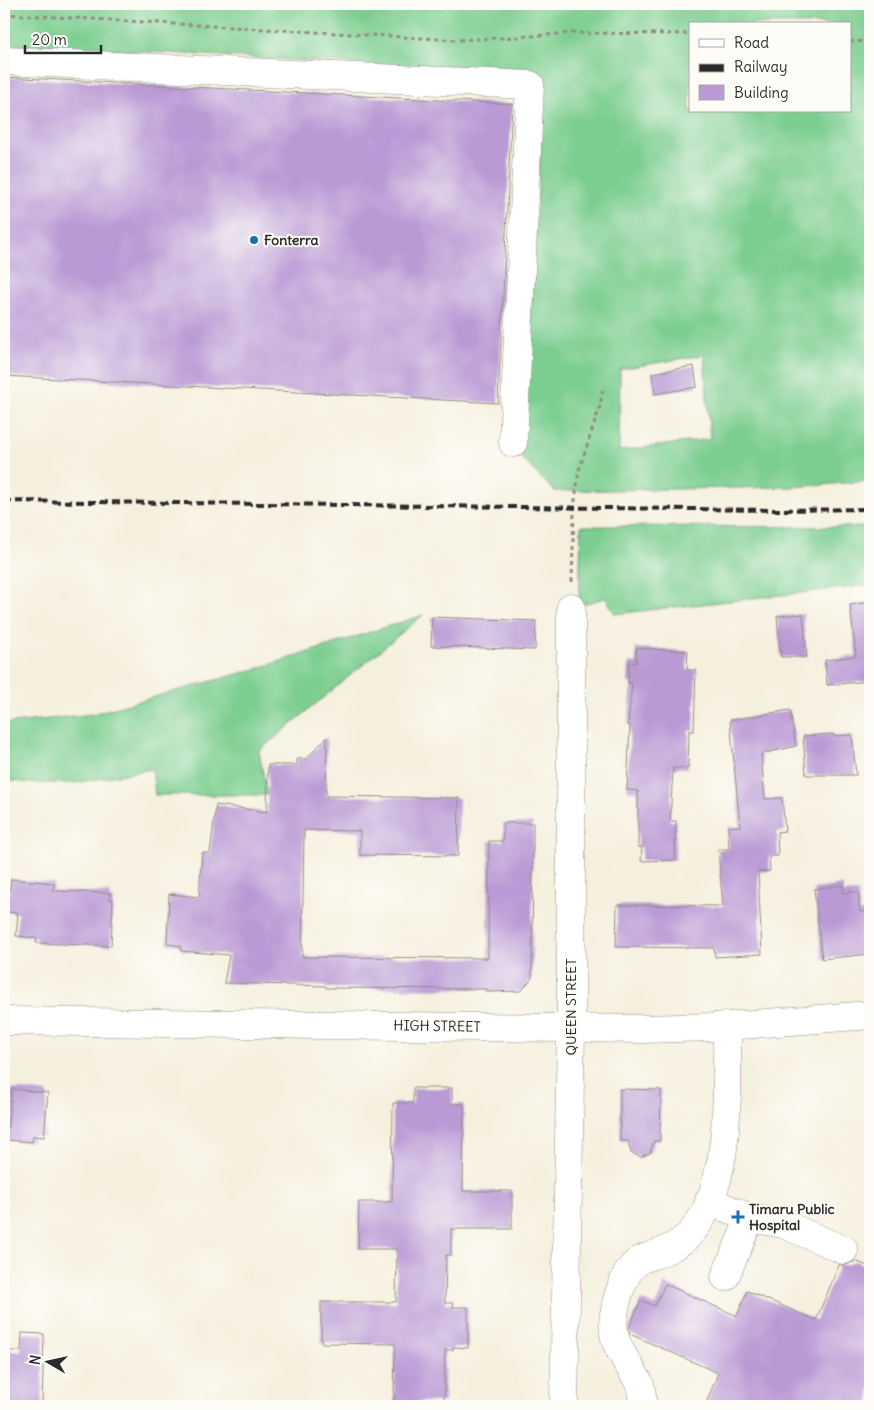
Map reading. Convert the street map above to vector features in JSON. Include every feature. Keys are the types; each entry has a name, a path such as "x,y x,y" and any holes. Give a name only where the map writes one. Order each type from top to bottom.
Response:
{"street":[{"path":"4,61 530,85 513,443"},
{"name":"QUEEN STREET","path":"564,1406 571,1027 571,607"},
{"name":"HIGH STREET","path":"4,1021 643,1029 727,1026 870,1015"},
{"path":"643,1406 640,1384 617,1347 614,1334 614,1316 620,1291 631,1268 639,1261 671,1249 689,1235 703,1216 709,1202 723,1154 727,1101 727,1026"},
{"path":"709,1202 750,1218 783,1224 844,1250"},
{"path":"725,1276 750,1218"}],"path":[{"path":"4,14 456,40 572,33 689,34"},
{"path":"852,41 870,42"},
{"path":"571,607 574,508 579,470 600,406 603,387"}],"green space":[{"path":"4,4 870,4 870,481 794,487 554,491 522,459 545,74 4,44","holes":["704,355 710,439 619,451 620,369"]},
{"path":"581,526 870,527 870,585 615,614 606,598 579,605"},
{"path":"423,615 259,751 267,795 155,795 152,769 75,783 29,783 4,780 4,724 92,714 256,669"}],"building":[{"name":"Fonterra","path":"4,77 512,104 498,403 4,376"},
{"path":"694,366 697,387 655,394 652,373"},
{"path":"870,602 870,681 827,685 825,660 856,656 850,605"},
{"path":"803,614 807,657 781,657 777,616"},
{"path":"432,617 536,621 535,650 431,646"},
{"path":"636,648 688,651 687,670 696,670 694,731 689,731 688,768 673,768 670,821 676,821 675,860 641,861 642,847 638,847 638,791 627,790 630,725 628,725 632,683 628,683 629,662 636,663"},
{"path":"790,710 796,746 761,754 765,799 782,798 785,831 777,832 778,856 769,856 770,871 758,872 762,954 715,957 714,948 616,947 617,905 723,906 718,849 729,849 728,827 740,826 730,720"},
{"path":"833,734 834,736 852,735 856,775 806,775 803,736"},
{"path":"327,737 326,796 459,798 458,856 360,855 360,831 304,830 302,957 488,958 489,841 503,841 503,823 533,823 532,978 521,991 487,992 487,989 326,988 326,986 224,983 229,955 181,951 181,946 167,944 169,894 199,897 202,853 210,853 216,805 267,812 268,765 297,765 297,759 306,759"},
{"path":"11,879 54,883 53,891 110,893 110,899 113,899 111,946 36,943 37,938 16,936 18,913 7,912"},
{"path":"843,885 843,893 858,892 860,912 870,911 870,954 822,959 814,889"},
{"path":"413,1088 452,1088 452,1104 464,1104 463,1191 512,1191 512,1229 451,1229 451,1255 446,1255 445,1303 453,1303 453,1307 468,1307 468,1348 453,1347 453,1350 445,1350 444,1402 394,1402 395,1344 321,1343 321,1302 396,1302 397,1249 358,1249 359,1202 392,1202 393,1103 413,1103"},
{"path":"12,1089 48,1093 44,1137 33,1136 32,1142 6,1140"},
{"path":"620,1089 661,1090 660,1141 654,1141 650,1153 641,1157 631,1153 628,1141 620,1141"},
{"path":"855,1261 870,1267 870,1406 705,1406 718,1373 630,1334 629,1328 641,1300 655,1306 665,1284 737,1316 747,1291 816,1320 839,1265 846,1265"},
{"path":"22,1333 44,1334 42,1406 4,1406 4,1351 21,1351"}],"railway":[{"path":"4,501 775,510 870,509"}],"place":[{"name":"Fonterra","path":"254,240"},
{"name":"Timaru Public Hospital","path":"738,1217"}]}
